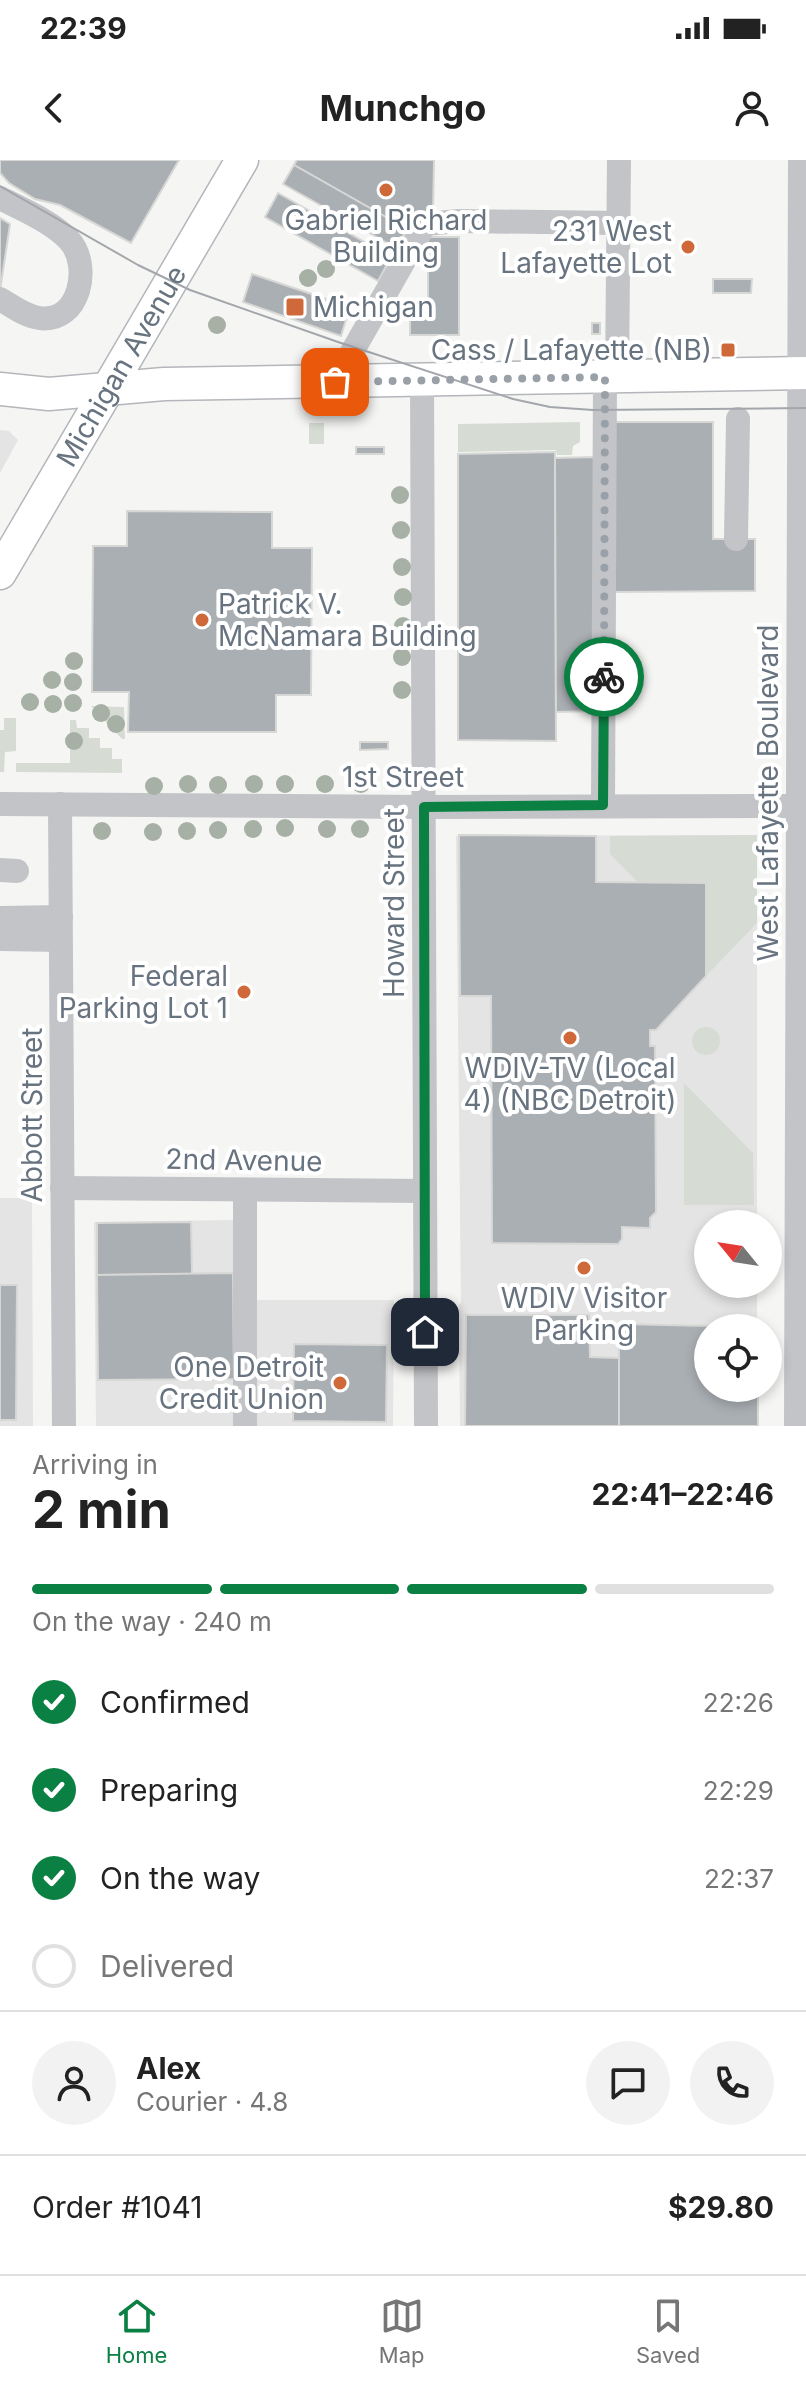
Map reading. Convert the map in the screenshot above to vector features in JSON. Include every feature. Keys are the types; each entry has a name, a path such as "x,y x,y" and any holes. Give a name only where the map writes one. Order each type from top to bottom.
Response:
{"main road":[{"name":"Michigan Avenue","path":"0,573 242,160"},
{"path":"0,389 49,394 108,388 803,374"}],"street":[{"path":"603,805 611,377 619,160"},
{"name":"West Lafayette Boulevard","path":"796,1426 801,1189 803,374 800,160"},
{"path":"0,198 52,227 70,241 80,258 82,276 68,308 55,317 32,316 0,299"},
{"path":"335,382 425,224 459,221 619,223"},
{"name":"Howard Street","path":"422,380 426,1426"},
{"path":"736,539 738,419"},
{"name":"1st Street","path":"0,804 802,806"},
{"name":"Abbott Street","path":"60,804 64,1426"},
{"path":"0,918 60,928"},
{"path":"0,939 60,928"},
{"name":"2nd Avenue","path":"62,1188 425,1191"},
{"path":"245,1190 245,1426"}],"shaded area":[{"path":"580,422 580,442 573,446 572,455 557,455 556,450 458,452 458,424"},
{"path":"309,423 324,423 324,444 309,444"},
{"path":"0,430 9,431 18,440 0,473"},
{"path":"91,706 124,707 125,739 122,739"},
{"path":"4,718 16,718 16,751 5,752 4,772 0,772 0,730 4,730"},
{"path":"70,720 76,720 77,728 89,728 89,738 100,738 100,748 112,748 112,759 122,759 122,773 16,772 16,763 70,763"},
{"path":"757,835 757,1210 694,1210 694,1298 757,1298 757,1314 694,1314 694,1402 726,1402 757,1426 460,1426 456,836"},
{"path":"757,835 757,923 706,976 639,883 610,854 610,836"},
{"path":"706,1027 716,1031 720,1041 716,1051 706,1055 696,1051 692,1041 696,1031"},
{"path":"684,1083 753,1153 754,1205 684,1205"},
{"path":"0,1198 32,1198 33,1426 0,1426"},
{"path":"236,1220 238,1426 96,1426 94,1222"},
{"path":"253,1300 394,1300 393,1426 253,1426"}],"building":[{"path":"0,160 179,160 131,243 60,205 35,199 9,183 0,173"},
{"name":"Gabriel Richard Building","path":"297,160 434,160 433,215 418,216 407,229 294,165"},
{"path":"294,165 407,229 396,248 283,184"},
{"path":"278,193 391,257 378,281 265,217"},
{"path":"0,218 10,224 0,291"},
{"path":"428,237 459,237 459,335 410,335 410,315 428,315"},
{"path":"252,274 350,307 341,336 243,302"},
{"path":"713,279 752,279 751,293 713,293"},
{"path":"592,323 600,323 600,334 592,334"},
{"path":"614,422 713,422 713,539 755,539 755,591 614,592"},
{"path":"356,447 384,447 384,454 356,454"},
{"path":"555,452 556,741 458,740 458,454"},
{"path":"594,457 595,711 556,712 555,458"},
{"name":"Patrick V. McNamara Building","path":"127,511 272,512 272,548 312,548 311,695 276,695 276,732 128,732 129,692 92,692 93,546 127,546"},
{"path":"360,742 388,742 388,749 360,750"},
{"name":"WDIV-TV (Local 4) (NBC Detroit)","path":"459,835 596,836 596,882 706,883 706,976 656,1030 650,1030 650,1046 655,1046 656,1212 650,1218 650,1228 622,1227 622,1239 618,1244 492,1243 491,996 460,996"},
{"path":"191,1222 192,1274 97,1275 97,1223"},
{"path":"233,1273 234,1379 98,1380 97,1275"},
{"path":"0,1285 17,1285 16,1420 0,1420"},
{"path":"466,1315 589,1315 590,1357 619,1358 619,1426 465,1426"},
{"path":"619,1324 694,1326 694,1402 758,1402 758,1426 619,1426"},
{"name":"One Detroit Credit Union","path":"294,1344 387,1345 386,1422 293,1421"}],"tram line":[{"path":"0,186 138,265 190,290 513,399 550,407 593,410 806,408"}],"way so far":[{"path":"335,382 605,377 604,677"}],"place":[{"name":"Gabriel Richard Building","path":"386,190"},
{"name":"231 West Lafayette Lot","path":"688,247"},
{"name":"Michigan","path":"295,307"},
{"name":"Cass / Lafayette (NB)","path":"728,350"},
{"name":"Patrick V. McNamara Building","path":"202,620"},
{"name":"Federal Parking Lot 1","path":"244,992"},
{"name":"WDIV-TV (Local 4) (NBC Detroit)","path":"570,1038"},
{"name":"WDIV Visitor Parking","path":"584,1268"},
{"name":"One Detroit Credit Union","path":"340,1383"}],"route":[{"path":"425,1332 424,807 603,805 604,677"}]}
